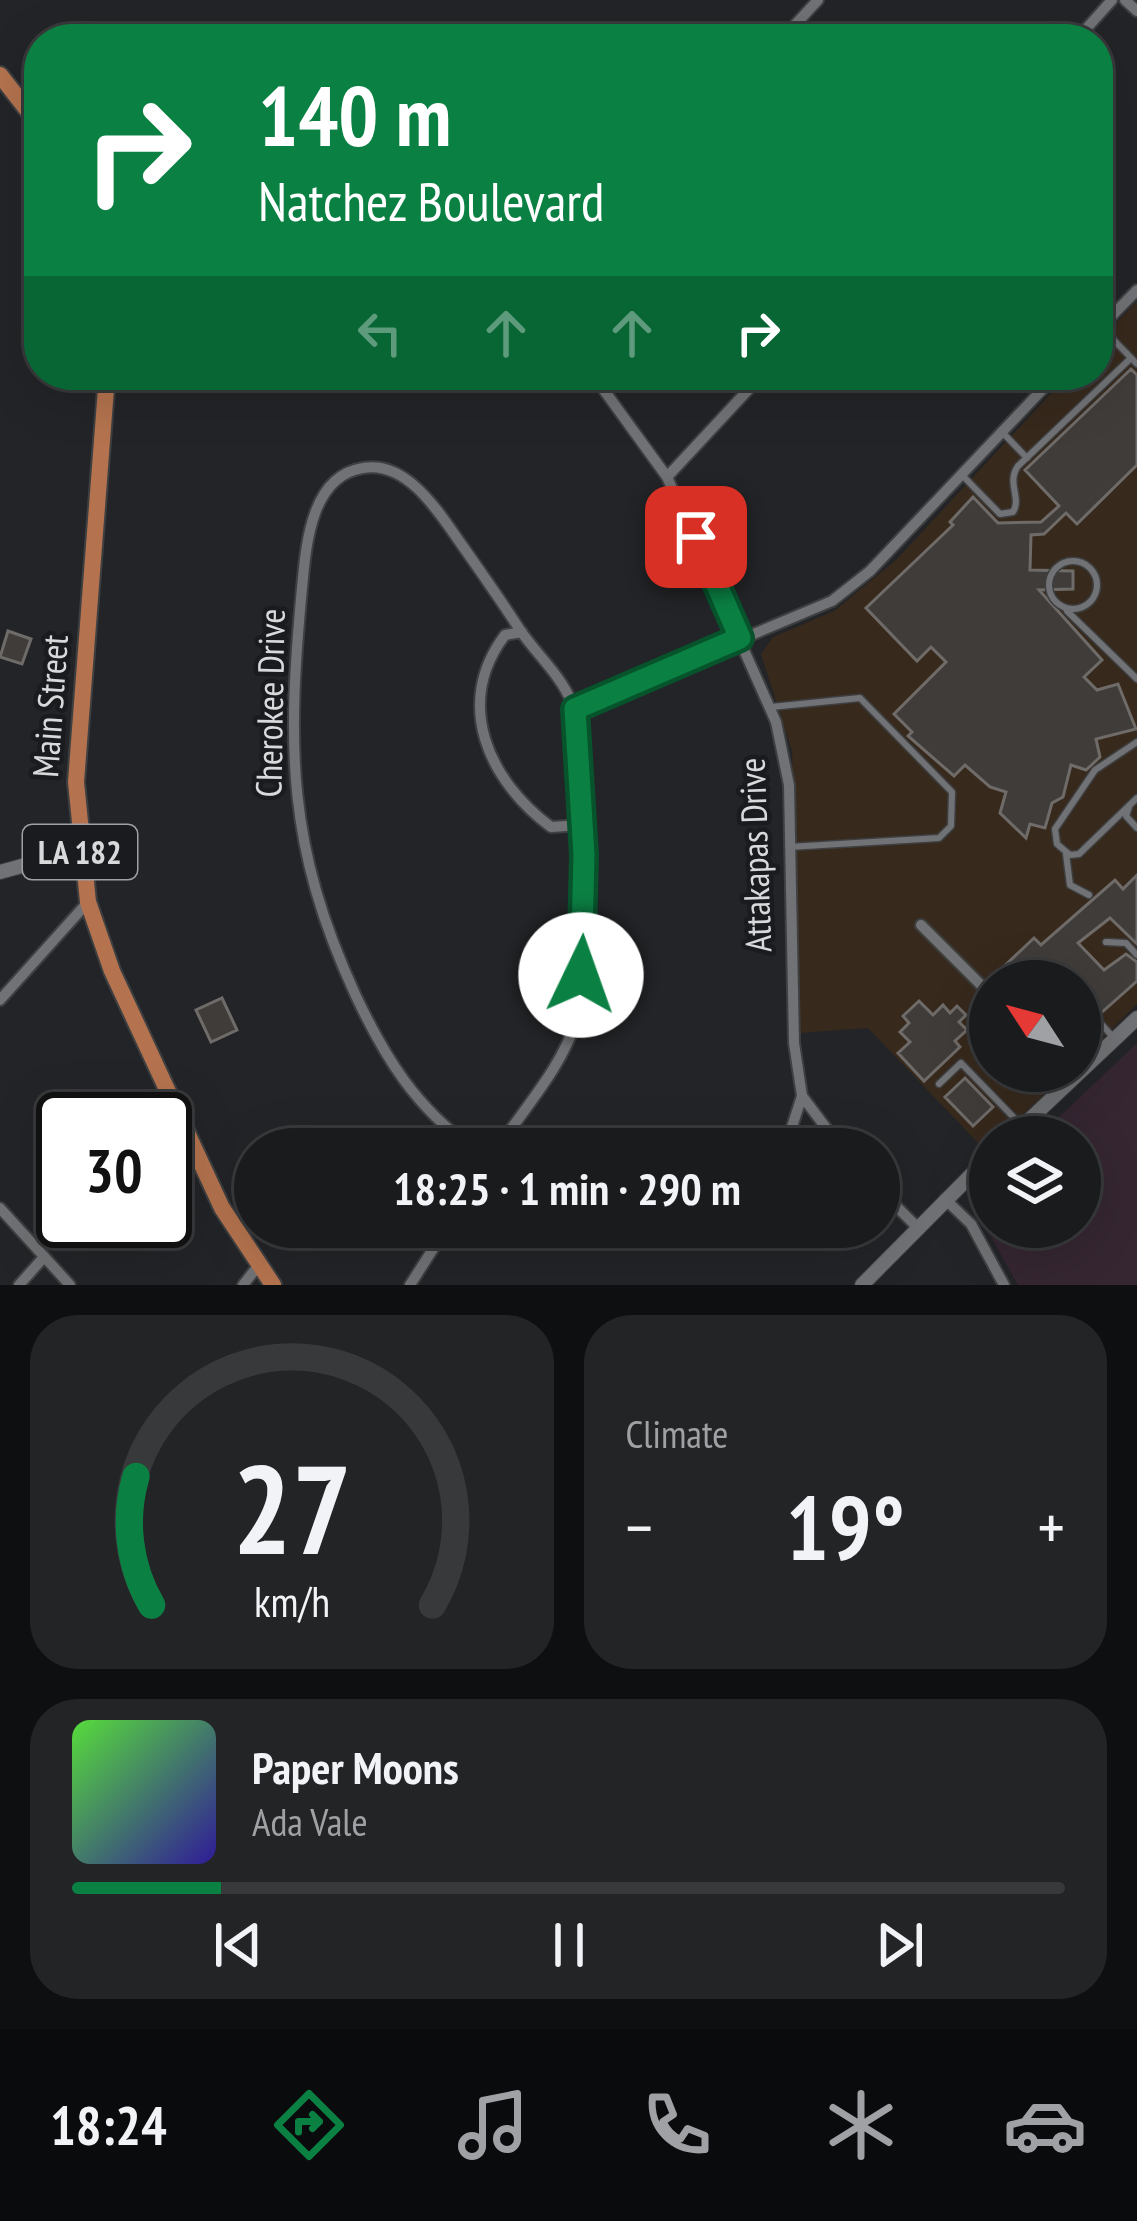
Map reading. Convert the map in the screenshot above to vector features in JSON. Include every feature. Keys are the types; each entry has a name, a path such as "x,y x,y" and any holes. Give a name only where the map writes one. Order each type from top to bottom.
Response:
{"main road":[{"path":"0,75 24,106"},
{"name":"Main Street","path":"106,390 76,782 88,902 112,971 222,1208 273,1285"}],"street":[{"path":"796,24 818,0"},
{"path":"1090,24 1112,0"},
{"path":"1125,0 1137,10"},
{"path":"1113,315 1137,290"},
{"name":"Attakapas Drive","path":"604,390 667,477 770,707 789,785 792,1027 802,1096 822,1128"},
{"path":"667,477 748,390"},
{"path":"512,1128 542,1087 578,1016 585,935 575,709 832,601 870,571 1042,390"},
{"name":"Cherokee Drive","path":"447,1128 431,1116 392,1066 329,935 301,844 294,779 293,683 305,555 325,494 335,481 364,467 409,481 441,516 522,632 544,654 575,709"},
{"path":"522,632 505,635 495,648 482,694 487,757 514,796 551,827 582,825"},
{"path":"0,872 80,850"},
{"path":"0,1000 88,902"},
{"path":"921,926 969,973"},
{"path":"1101,1050 1137,1018"},
{"path":"1031,1116 1052,1092"},
{"path":"790,1128 802,1096"},
{"path":"862,1285 969,1176"},
{"path":"945,1199 971,1224 1004,1285"},
{"path":"0,1208 70,1285"},
{"path":"900,1210 918,1228"},
{"path":"410,1285 434,1248"},
{"path":"19,1285 44,1257"},
{"path":"243,1285 258,1266"}],"lane":[{"path":"962,476 1000,514 1009,514 1017,504 1012,478 1027,458 1102,390"},
{"path":"1003,433 1027,458"},
{"path":"1061,607 1084,606 1096,595 1097,578 1088,565 1072,560 1058,566 1049,579 1050,595 1061,607 1091,631 1137,679"},
{"path":"1084,606 1091,631"},
{"path":"770,707 860,698 952,792 951,826 939,838 790,847"},
{"path":"1089,895 1070,884 1066,854 1054,836 1096,770 1137,742"},
{"path":"1066,854 1088,849 1135,802"},
{"path":"1135,802 1126,816 1137,828"},
{"path":"1106,942 1126,943 1137,955"},
{"path":"1101,1024 1115,1039"},
{"path":"939,1084 961,1063 1003,1116"}],"shaded area":[{"path":"1137,301 1137,1004 1101,1040 1101,960 969,960 969,1092 1047,1092 1021,1116 969,1116 969,1133 868,1028 799,1033 792,751 761,654 773,637 834,611 896,560 1054,390 1113,390 1113,326"},
{"path":"1137,1043 1137,1285 1018,1285 997,1248 1101,1248 1101,1116 1060,1116 1085,1092 1101,1092 1101,1077"}],"building":[{"path":"1131,369 1137,375 1137,465 1077,524 1066,513 1044,534 1031,535 1030,570 1073,571 1073,589 1039,590 1102,660 1084,677 1097,690 1118,684 1136,729 1096,739 1100,757 1086,770 1071,765 1063,797 1052,803 1045,828 1030,824 1026,838 1000,813 1006,792 990,787 965,765 954,776 908,736 912,732 894,714 946,662 931,647 917,661 866,608 953,525 950,522 973,497 998,523 1041,522 1059,506 1025,470"},
{"path":"8,631 31,639 22,664 0,657"},
{"path":"1137,875 1137,944 1110,918 1078,943 1094,960 1011,960 1034,938 1041,945 1115,880 1123,889"},
{"path":"1126,954 1137,962 1137,981 1101,1013 1101,967 1104,970"},
{"path":"222,998 237,1030 211,1042 196,1010"},
{"path":"919,1001 933,1015 943,1005 950,1013 957,1006 966,1015 959,1022 967,1030 955,1041 960,1047 924,1081 898,1053 910,1042 900,1032 909,1023 903,1016"},
{"path":"965,1078 969,1092 979,1092 993,1107 984,1116 969,1116 969,1122 945,1097"}],"route":[{"path":"581,975 584,855 575,709 740,638 696,537"}]}
